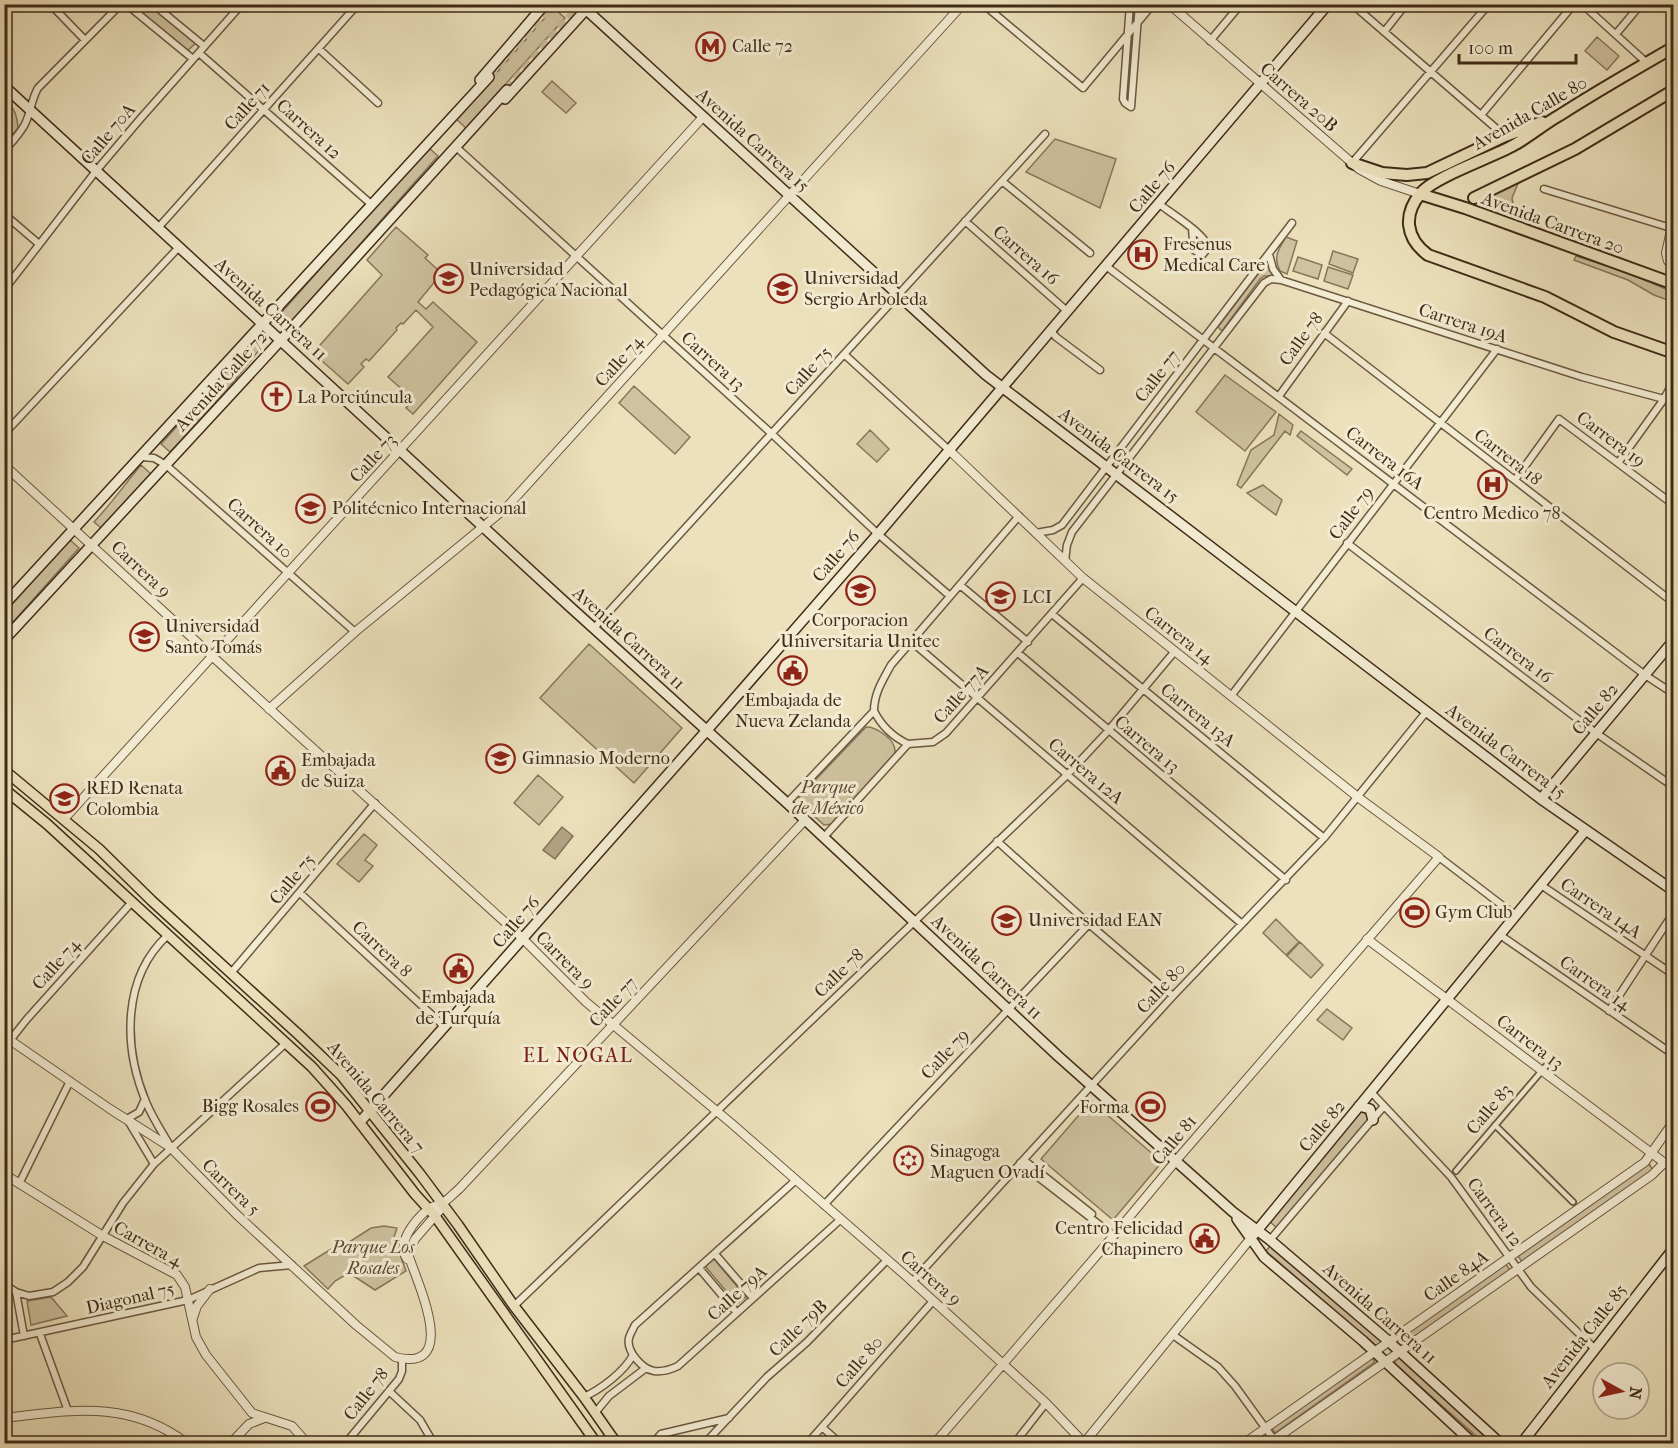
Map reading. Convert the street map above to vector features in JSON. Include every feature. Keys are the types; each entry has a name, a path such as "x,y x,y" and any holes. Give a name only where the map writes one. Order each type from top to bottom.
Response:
{"highway":[{"name":"Avenida Calle 80","path":"1420,194 1435,182 1516,144 1674,47"},
{"path":"1474,198 1575,149 1674,90"},
{"path":"1352,163 1382,173 1407,175 1427,173 1505,136 1559,116"},
{"path":"1420,194 1407,225 1417,246 1428,255 1545,297 1614,332 1674,353"},
{"name":"Avenida Carrera 20","path":"1420,194 1465,208 1674,284"}],"main road":[{"path":"438,131 545,4"},
{"name":"Calle 76","path":"360,1122 707,731 878,534 1328,4"},
{"path":"456,147 481,125 586,6"},
{"name":"Avenida Carrera 15","path":"586,6 703,117 1002,388 1118,474 1541,799 1674,891"},
{"name":"Avenida Calle 72","path":"4,605 489,77"},
{"name":"Avenida Carrera 11","path":"5,88 824,837 1008,1010 1233,1212 1254,1234 1264,1257 1374,1351 1474,1443"},
{"name":"Avenida Calle 72","path":"4,639 281,340 507,90"},
{"name":"Calle 82","path":"1541,799 1674,640"},
{"name":"Avenida Carrera 7","path":"4,770 64,819 324,1057 442,1203 514,1306 617,1443"},
{"name":"Avenida Carrera 7","path":"4,789 47,824 319,1074 432,1212 597,1443"},
{"name":"Calle 82","path":"1254,1234 1585,831"},
{"path":"1359,1106 1370,1109 1373,1120"},
{"name":"Avenida Carrera 11","path":"1254,1234 1270,1240 1388,1341 1501,1443"},
{"name":"Avenida Calle 85","path":"1521,1443 1674,1248"}],"street":[{"path":"50,4 85,40"},
{"path":"4,151 25,123 31,99 38,88 121,4"},
{"name":"Carrera 12","path":"126,4 265,109 371,204"},
{"path":"153,4 204,46"},
{"name":"Calle 70A","path":"4,290 96,171 242,4"},
{"name":"Calle 71","path":"158,228 358,4"},
{"name":"Calle 74","path":"269,709 354,632 506,508 963,4"},
{"path":"983,4 1083,88 1154,4"},
{"path":"1130,4 1123,99 1131,107 1139,4"},
{"name":"Carrera 20B","path":"1169,4 1352,163 1375,178 1420,194"},
{"path":"1210,40 1241,4"},
{"path":"1352,4 1505,136"},
{"path":"1384,32 1406,4"},
{"path":"1352,163 1489,4"},
{"path":"1481,115 1574,4"},
{"path":"1582,4 1647,63"},
{"path":"1616,34 1641,4"},
{"path":"319,49 378,103"},
{"path":"1660,98 1674,99"},
{"name":"Calle 73","path":"64,819 703,117"},
{"name":"Calle 75","path":"594,628 1045,134"},
{"name":"Carrera 13","path":"456,147 772,434 878,534 950,596"},
{"path":"1002,181 1090,253"},
{"path":"1544,189 1671,228"},
{"path":"1159,204 1192,229"},
{"path":"4,214 39,244"},
{"path":"1674,217 1666,253 1668,261 1674,264"},
{"name":"Carrera 16","path":"965,221 1067,311"},
{"name":"Calle 77","path":"1036,533 1053,530 1062,525 1292,224"},
{"path":"4,434 178,247"},
{"path":"1269,254 1273,269 1281,280"},
{"name":"Carrera 16A","path":"1106,266 1645,675 1674,694"},
{"name":"Calle 77","path":"1065,561 1066,545 1072,532 1264,283 1271,279 1281,280"},
{"name":"Carrera 19A","path":"1281,280 1582,377 1664,399"},
{"name":"Calle 78","path":"1279,396 1348,301"},
{"path":"1051,331 1100,370"},
{"name":"Carrera 18","path":"1324,333 1674,603"},
{"name":"Calle 79","path":"1231,696 1497,350"},
{"name":"Carrera 14","path":"844,354 1083,578 1359,798 1516,916"},
{"path":"1618,463 1664,399 1674,380"},
{"name":"Carrera 19","path":"1515,480 1559,419 1674,505"},
{"name":"Carrera 10","path":"141,457 154,458 166,465 354,632"},
{"name":"Carrera 9","path":"4,465 269,709 523,938 572,989 841,1219 1003,1363 1085,1443"},
{"path":"787,803 874,711 879,686 891,665 1019,516"},
{"name":"Carrera 16","path":"1347,543 1596,733 1674,787"},
{"name":"Calle 77A","path":"908,744 925,743 942,737 1083,578"},
{"path":"960,585 1028,642"},
{"name":"Carrera 13A","path":"1052,614 1324,838"},
{"name":"Carrera 12A","path":"912,642 1242,924"},
{"name":"Calle 78","path":"514,1306 1067,775 1108,731 1175,651"},
{"name":"Carrera 13","path":"1018,653 1286,880"},
{"path":"824,837 908,744 886,729 874,711"},
{"name":"Calle 80","path":"912,1282 1173,996 1324,838 1359,798 1427,711"},
{"name":"Calle 75","path":"231,973 375,803"},
{"name":"Calle 77","path":"402,1359 417,1358 426,1350 432,1334 427,1307 412,1266 404,1254 405,1242 411,1229 459,1189 805,820"},
{"path":"997,841 1173,996"},
{"name":"Calle 81","path":"934,1443 1439,857"},
{"name":"Carrera 14A","path":"1541,885 1674,975"},
{"name":"Carrera 8","path":"300,892 444,1027"},
{"name":"Calle 74","path":"4,1048 8,1038 132,902"},
{"path":"1609,1011 1674,912"},
{"name":"Calle 79","path":"824,1205 1089,924"},
{"path":"168,935 143,966 136,984 131,1011 131,1045 145,1099 170,1147"},
{"name":"Carrera 14","path":"1500,935 1674,1055"},
{"name":"Carrera 13","path":"1367,939 1544,1068 1674,1170"},
{"name":"Carrera 5","path":"8,1038 170,1147 224,1203 387,1352 402,1359"},
{"path":"4,1284 16,1292 29,1296 53,1292 68,1282 83,1267 123,1203 154,1164 286,1043"},
{"name":"Calle 83","path":"1456,1171 1544,1068"},
{"path":"19,1184 70,1081"},
{"name":"Carrera 12","path":"1371,1092 1451,1177 1517,1269 1550,1306 1595,1348"},
{"path":"145,1099 139,1112 127,1119 154,1164"},
{"name":"Calle 82","path":"1270,1240 1384,1106"},
{"name":"Calle 84A","path":"1244,1443 1645,1162 1674,1121"},
{"path":"1495,1125 1573,1202"},
{"path":"1022,1162 1115,1235"},
{"name":"Calle 84A","path":"1273,1442 1652,1175 1664,1163"},
{"name":"Carrera 4","path":"4,1174 103,1236 177,1275 183,1284 188,1300 192,1324 206,1355 249,1410 258,1416 292,1426 308,1443"},
{"path":"595,1413 609,1396 646,1368 633,1355 628,1339 635,1325 796,1180"},
{"name":"Calle 79A","path":"646,1368 667,1371 678,1366 841,1219"},
{"name":"Calle 82","path":"1085,1443 1254,1234"},
{"path":"715,1254 753,1298"},
{"name":"Calle 79B","path":"704,1443 767,1377 807,1342 887,1260"},
{"name":"Diagonal 75","path":"4,1340 188,1300 259,1268 292,1265"},
{"path":"699,1268 737,1313"},
{"path":"192,1324 197,1306 210,1289"},
{"path":"16,1292 24,1336"},
{"name":"Calle 80","path":"807,1443 933,1301"},
{"path":"40,1334 68,1411"},
{"path":"1173,1335 1218,1368 1266,1428 1273,1442"},
{"path":"584,1397 597,1390 621,1370 633,1355"},
{"name":"Calle 78","path":"345,1443 390,1392 401,1375 402,1359"},
{"path":"390,1392 420,1420 434,1443"},
{"path":"1014,1443 1046,1403"},
{"path":"4,1418 101,1409 148,1419 188,1443"},
{"path":"249,1410 249,1424"},
{"path":"652,1443 661,1434 730,1417"},
{"path":"230,1443 249,1424 265,1418"},
{"path":"822,1427 841,1443"}],"green space":[{"path":"132,5 149,5 196,43 187,51"},
{"path":"555,9 565,18 466,128 456,119"},
{"path":"1597,37 1619,56 1607,70 1585,51"},
{"path":"552,81 576,103 566,113 542,92"},
{"path":"5,100 15,113 18,128 5,144"},
{"path":"1055,139 1116,159 1100,208 1026,172"},
{"path":"428,147 438,156 291,322 281,313"},
{"path":"1519,181 1512,198 1515,215 1479,201"},
{"path":"396,227 428,255 425,258 449,280 445,285 437,279 418,302 426,309 433,302 477,342 413,414 406,408 413,399 388,377 433,327 416,310 396,328 397,330 369,361 366,359 361,364 364,367 348,384 313,353 382,275 367,260"},
{"path":"1286,237 1297,241 1287,274 1280,271 1277,258"},
{"path":"1333,251 1358,259 1353,273 1329,264"},
{"path":"1576,256 1623,271 1673,292 1673,302 1654,295 1628,280 1574,260"},
{"path":"1298,257 1322,265 1318,279 1293,271"},
{"path":"1267,262 1273,276 1264,276 1260,279 1222,331 1218,327"},
{"path":"1328,267 1353,275 1348,289 1324,281"},
{"path":"252,343 260,349 226,391 170,452 161,444"},
{"path":"1225,375 1276,412 1245,451 1196,412"},
{"path":"634,386 690,437 675,454 619,403"},
{"path":"1279,414 1293,425 1290,435 1285,431 1241,488 1237,485 1251,450 1274,435"},
{"path":"870,430 889,449 877,462 857,444"},
{"path":"1301,431 1352,469 1347,475 1297,436"},
{"path":"141,465 151,474 101,528 94,522"},
{"path":"1263,485 1282,500 1276,515 1247,493"},
{"path":"70,540 79,548 5,631 5,612"},
{"path":"589,644 682,728 634,783 540,698"},
{"name":"Parque de México","path":"866,727 878,730 889,739 895,749 894,756 832,824 824,825 800,803 799,797"},
{"path":"538,775 563,797 539,825 514,803"},
{"path":"364,834 377,845 365,860 373,866 359,882 337,864"},
{"path":"1276,919 1299,942 1286,955 1263,933"},
{"path":"1300,942 1323,965 1311,978 1287,956"},
{"path":"1327,1009 1352,1028 1343,1040 1317,1020"},
{"path":"1091,1101 1162,1162 1113,1220 1041,1159"},
{"path":"1361,1110 1370,1118 1278,1229 1268,1220"},
{"path":"1649,1164 1653,1170 1522,1262 1518,1256"},
{"name":"Parque Los Rosales","path":"384,1226 397,1228 394,1237 406,1271 375,1290 349,1273 335,1281 328,1289 304,1266 336,1246 343,1246 371,1228"},
{"path":"1271,1245 1383,1341 1375,1346 1266,1251"},
{"path":"714,1259 746,1297 737,1304 705,1266"},
{"path":"1505,1263 1510,1270 1405,1343 1401,1337"},
{"path":"51,1297 67,1316 31,1325 27,1301"},
{"path":"1400,1356 1497,1443 1484,1443 1394,1363"},
{"path":"1371,1357 1375,1362 1275,1433 1271,1427"}],"shaded area":[{"path":"562,827 573,836 555,859 543,850"}],"tunnel":[{"path":"489,77 556,4"},
{"path":"507,90 582,4"}],"place":[{"name":"Calle 72","path":"711,46"},
{"name":"Fresenus Medical Care","path":"1142,254"},
{"name":"Universidad Pedagógica Nacional","path":"448,279"},
{"name":"Universidad Sergio Arboleda","path":"783,288"},
{"name":"La Porciúncula","path":"276,397"},
{"name":"Centro Medico 78","path":"1492,484"},
{"name":"Politécnico Internacional","path":"311,508"},
{"name":"Corporacion Universitaria Unitec","path":"860,591"},
{"name":"LCI","path":"1001,597"},
{"name":"Universidad Santo Tomás","path":"144,636"},
{"name":"Embajada de Nueva Zelanda","path":"793,671"},
{"name":"Gimnasio Moderno","path":"501,758"},
{"name":"Embajada de Suiza","path":"280,770"},
{"name":"RED Renata Colombia","path":"65,798"},
{"name":"Gym Club","path":"1414,912"},
{"name":"Universidad EAN","path":"1007,920"},
{"name":"Embajada de Turquía","path":"458,968"},
{"name":"Bigg Rosales","path":"320,1106"},
{"name":"Forma","path":"1150,1107"},
{"name":"Sinagoga Maguen Ovadí","path":"909,1161"},
{"name":"Centro Felicidad Chapinero","path":"1204,1238"}],"district":[{"name":"EL NOGAL","path":"578,1055"}]}
